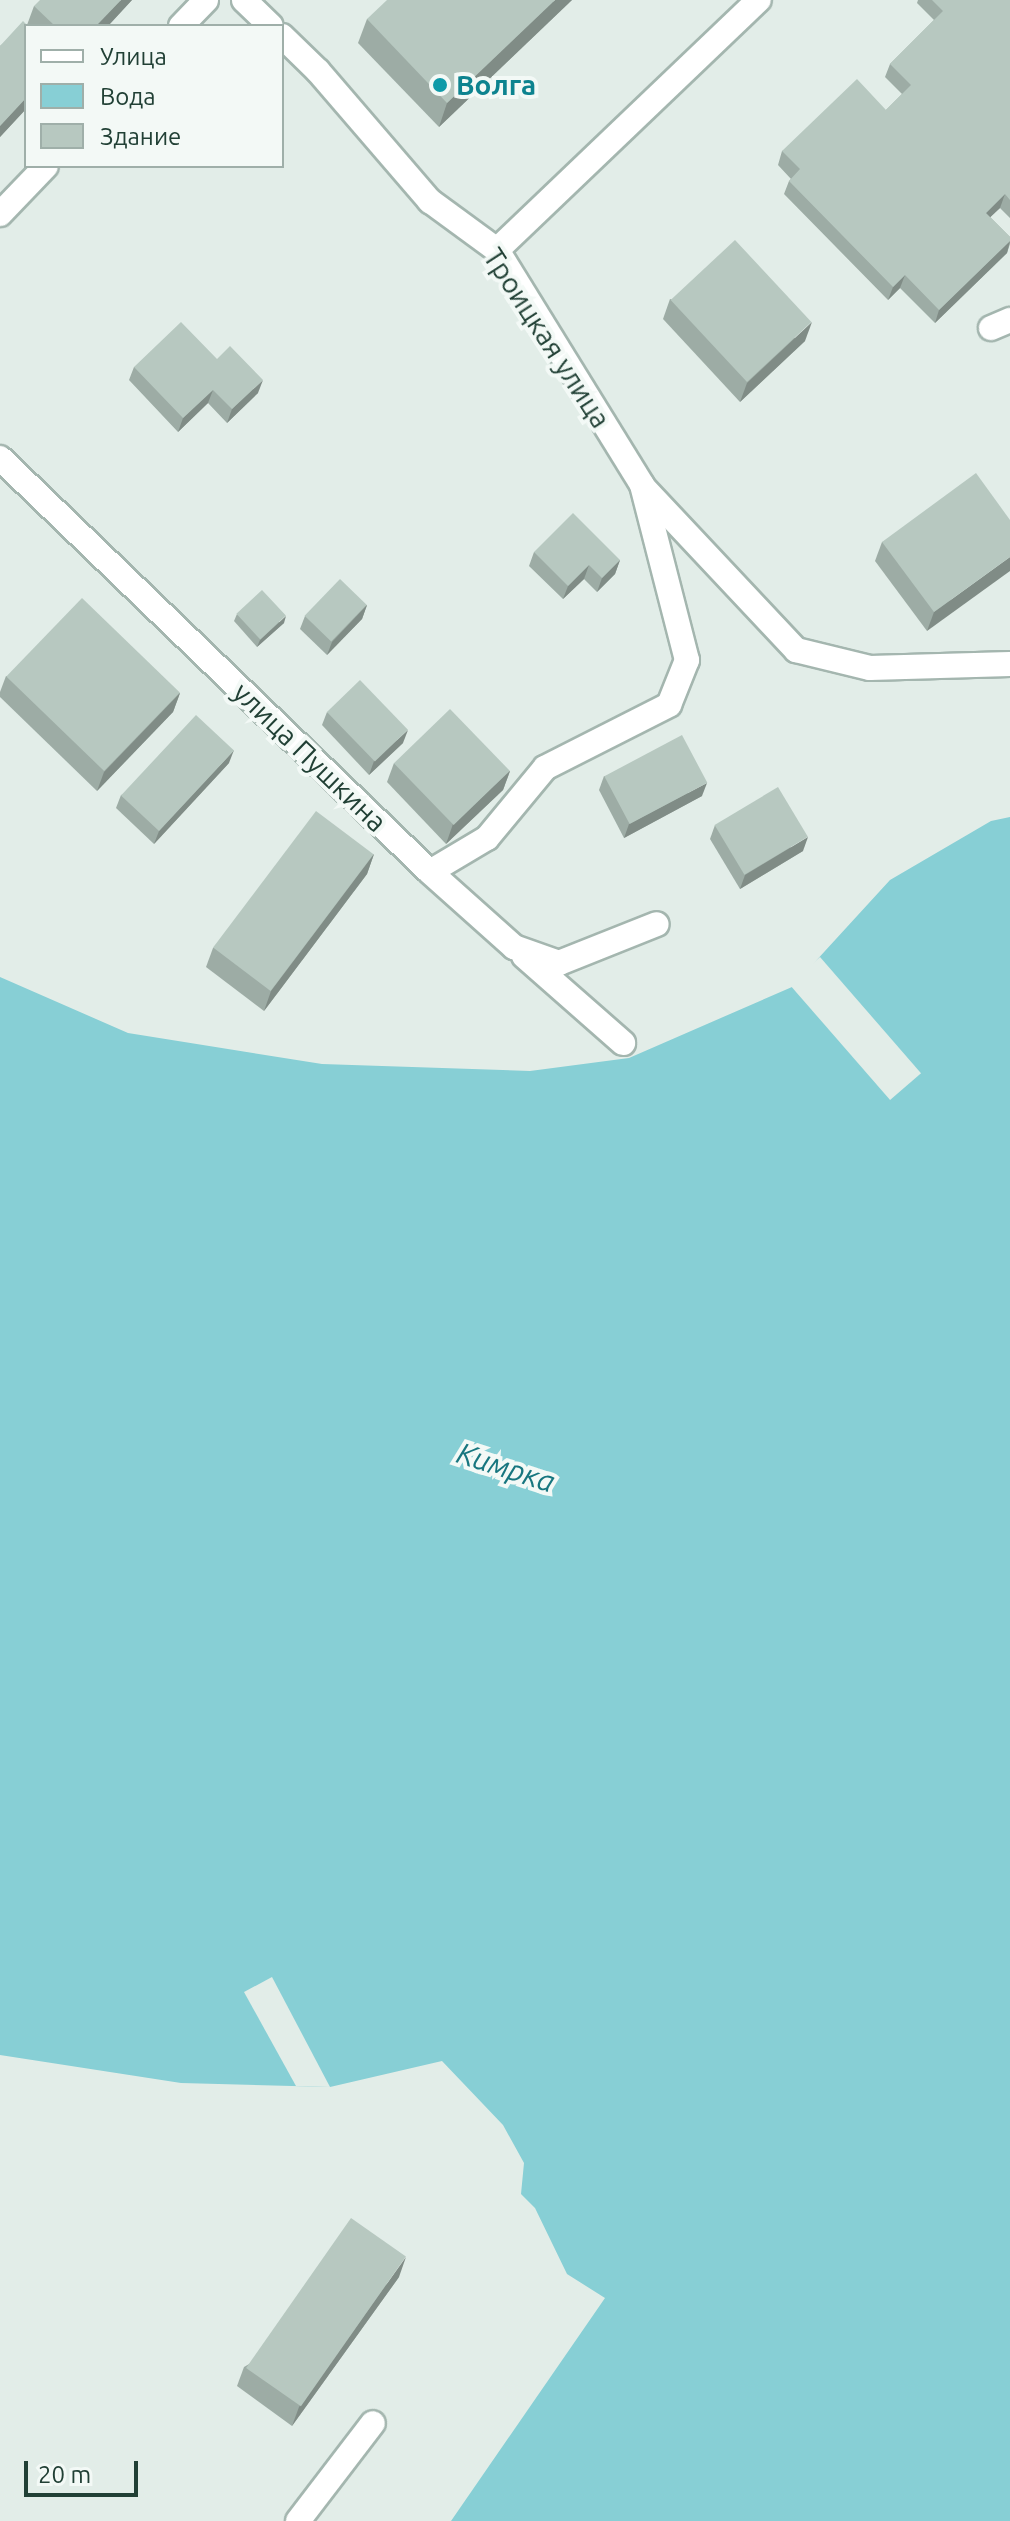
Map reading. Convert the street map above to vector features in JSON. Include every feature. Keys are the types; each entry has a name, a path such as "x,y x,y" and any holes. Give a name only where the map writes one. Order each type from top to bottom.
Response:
{"street":[{"path":"183,24 206,0"},
{"path":"244,0 269,24"},
{"path":"497,250 759,0"},
{"name":"Троицкая улица","path":"284,38 318,71 430,201 497,250 642,485 687,660 669,705 545,768 487,838 430,872"},
{"path":"0,214 44,168"},
{"name":"улица Пушкина","path":"0,458 430,872 514,947 559,963 657,924"},
{"path":"642,485 796,650 870,668 1010,664"},
{"path":"514,947 623,1043"},
{"path":"298,2521 373,2423"}],"water":[{"name":"Кимрка","path":"1010,817 1010,2521 451,2521 605,2298 567,2274 535,2208 521,2194 524,2163 503,2125 442,2061 330,2087 181,2083 0,2055 0,977 128,1033 322,1064 530,1071 629,1058 792,987 890,880 991,821"}],"pier":[{"path":"820,957 921,1073 890,1100 789,984"},
{"path":"272,1977 330,2087 296,2086 244,1992"}],"building":[{"path":"40,0 121,0 98,24 53,24 34,6"},
{"name":"Волга","path":"387,0 555,0 447,103 367,19"},
{"path":"932,0 1010,0 1010,200 1005,194 986,213 1010,237 1010,241 939,310 905,275 893,287 789,181 800,169 782,151 857,79 886,110 911,85 890,64 943,11"},
{"path":"23,21 26,24 24,100 0,126 0,46"},
{"path":"735,240 811,322 747,382 671,300"},
{"path":"181,322 217,359 230,346 263,380 232,409 213,390 183,418 134,367"},
{"path":"976,473 1010,520 1010,557 934,612 882,542"},
{"path":"573,513 620,560 602,578 589,565 568,586 534,552"},
{"path":"340,579 367,605 331,641 305,616"},
{"path":"262,590 286,616 260,639 236,614"},
{"path":"82,598 180,692 104,771 6,676"},
{"path":"360,680 408,730 375,762 327,712"},
{"path":"450,709 510,771 454,825 394,763"},
{"path":"196,715 234,750 159,831 121,795"},
{"path":"682,735 707,783 630,824 604,776"},
{"path":"778,787 808,837 744,875 715,825"},
{"path":"316,811 374,854 271,991 213,948"},
{"path":"351,2218 406,2256 301,2406 246,2368"}],"place":[{"name":"Волга","path":"440,85"}]}
